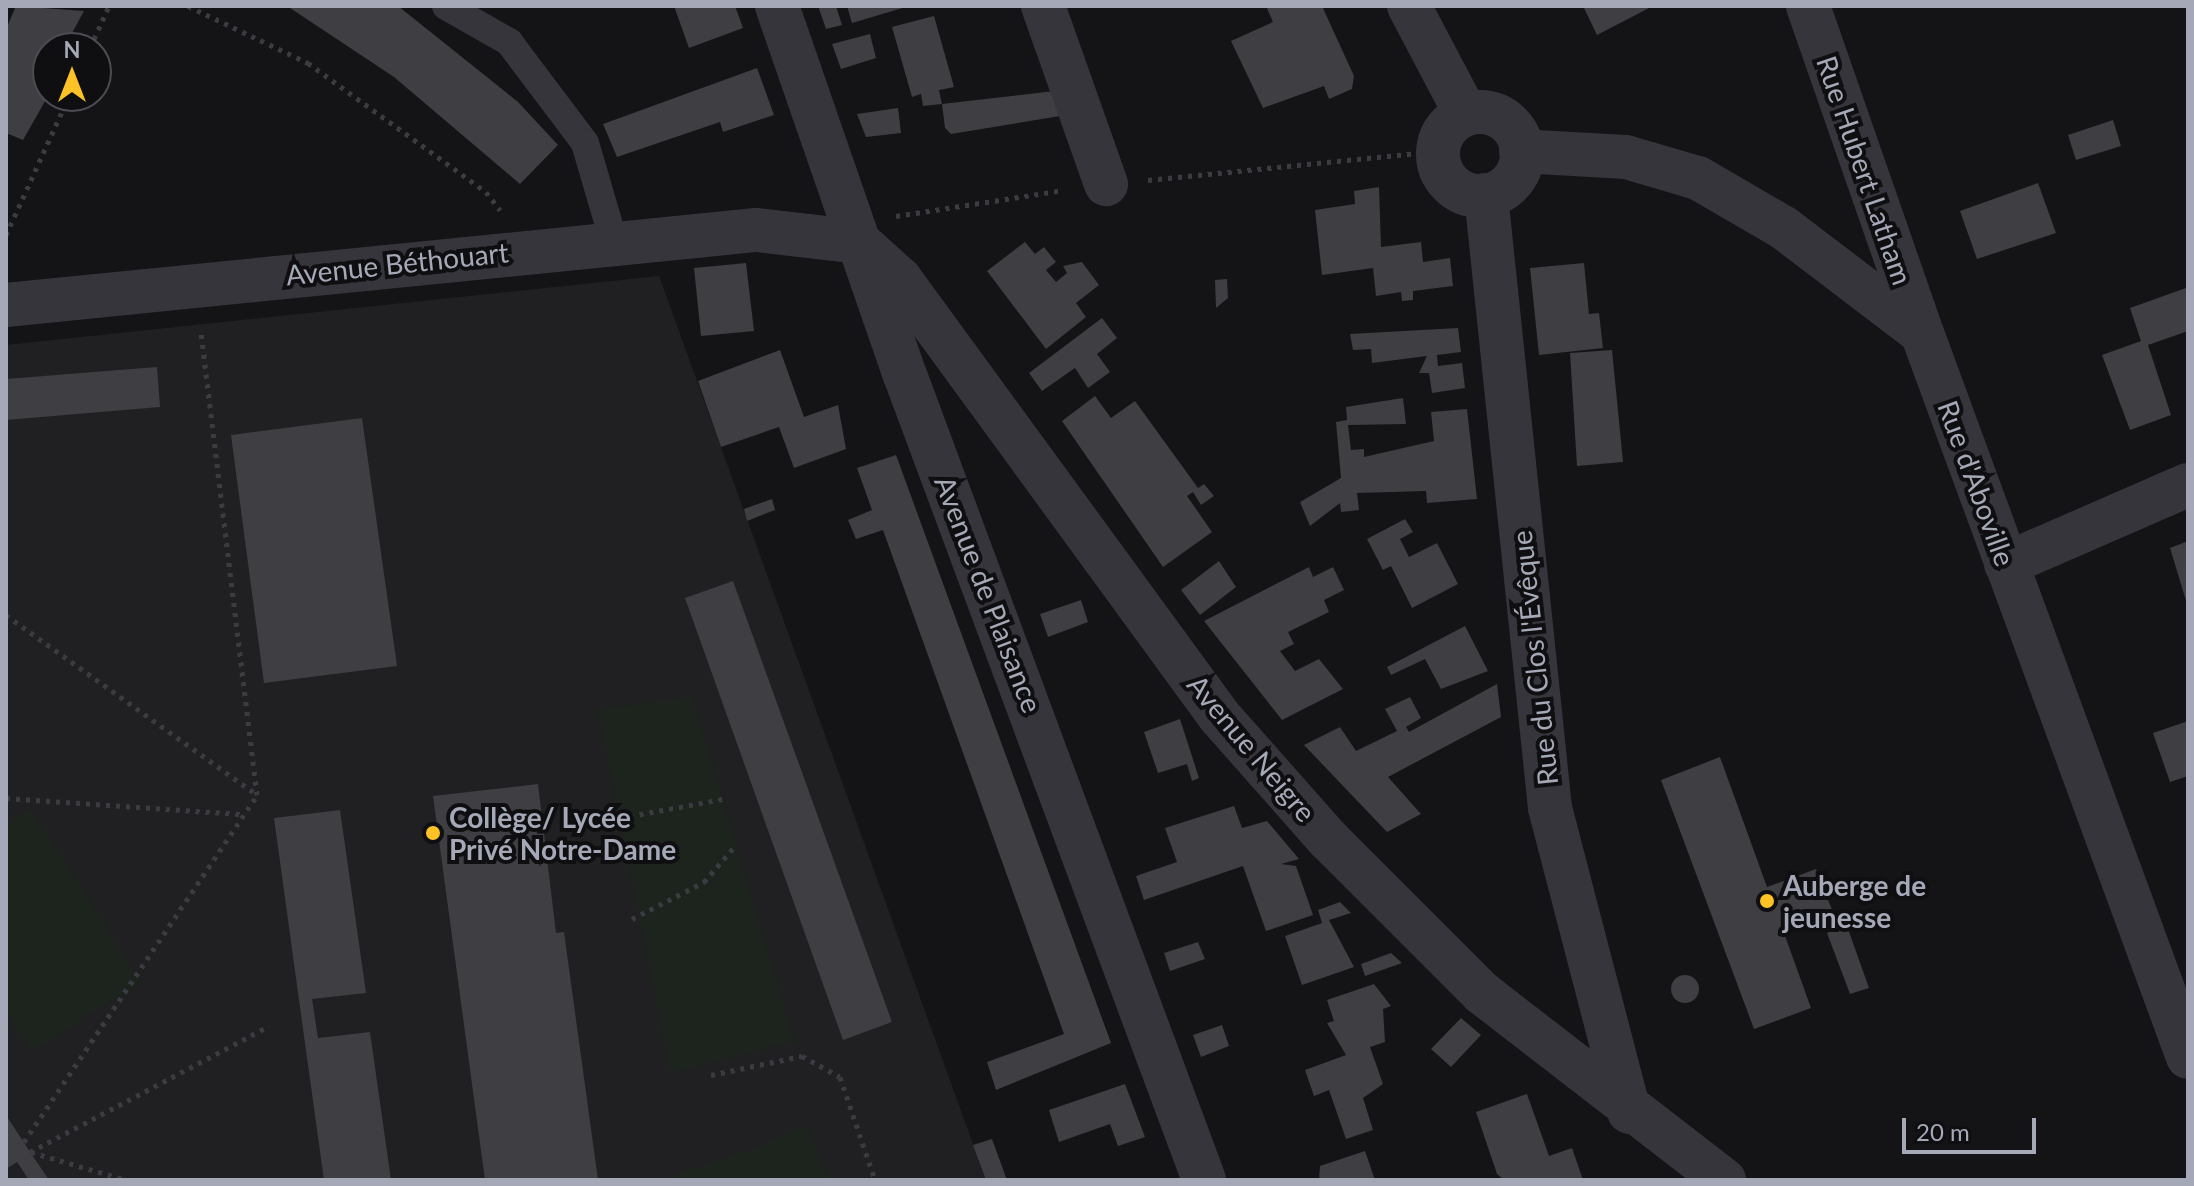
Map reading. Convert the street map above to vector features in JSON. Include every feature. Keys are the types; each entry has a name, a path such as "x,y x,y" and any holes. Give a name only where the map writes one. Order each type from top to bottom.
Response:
{"street":[{"name":"Avenue de Plaisance","path":"777,6 859,242 1204,1180"},
{"path":"1043,6 1106,184"},
{"path":"1409,6 1466,114"},
{"name":"Rue Hubert Latham","path":"1808,6 1922,333"},
{"path":"1466,114 1503,119 1521,151"},
{"path":"1466,114 1440,140 1439,163 1452,185 1486,195 1508,185 1521,151"},
{"path":"1521,151 1626,157 1698,178 1784,228 1922,333"},
{"name":"Rue du Clos l'Évêque","path":"1486,195 1550,808 1629,1112"},
{"name":"Avenue Béthouart","path":"6,305 614,242 789,232 859,242"},
{"name":"Avenue Neigre","path":"859,242 900,279 1260,762 1482,993 1629,1112 1724,1180"},
{"name":"Rue d'Aboville","path":"1922,333 2188,1057"},
{"path":"2006,564 2188,485"}],"lane":[{"path":"446,6 509,42 585,143 614,242"}],"path":[{"path":"97,32 109,6"},
{"path":"188,6 308,63 486,192 530,249"},
{"path":"6,235 62,112"},
{"path":"24,1142 257,795 195,285"},
{"path":"6,615 257,795"},
{"path":"6,798 244,814"},
{"path":"620,818 723,799"},
{"path":"632,919 704,882 736,845"},
{"path":"126,1180 30,1152 269,1026"},
{"path":"711,1075 802,1056 840,1077 875,1180"}],"shaded area":[{"name":"Collège/ Lycée Privé Notre-Dame","path":"659,276 986,1180 6,1180 6,345"},
{"path":"692,696 794,1041 671,1073 598,710"},
{"path":"31,809 141,982 31,1052 6,1012 6,825"},
{"path":"807,1125 828,1180 661,1180 742,1153"}],"building":[{"path":"16,6 84,11 73,32 32,32 32,112 39,112 23,140 6,133 6,29"},
{"path":"287,6 398,6 518,102 558,145 520,184 394,77"},
{"path":"674,6 735,6 743,28 689,48"},
{"path":"818,6 836,6 842,25 826,29"},
{"path":"847,6 906,6 906,7 852,23"},
{"path":"1266,6 1322,6 1354,76 1352,89 1329,99 1324,86 1263,108 1231,41 1273,22"},
{"path":"1583,6 1653,6 1597,35"},
{"path":"934,16 954,87 939,90 942,104 923,106 921,94 912,97 892,27"},
{"path":"870,34 876,58 841,69 832,44"},
{"path":"757,68 774,115 723,132 720,122 617,157 603,124"},
{"path":"1063,90 1072,114 951,134 945,128 942,104"},
{"path":"898,108 901,133 866,137 857,114"},
{"path":"2113,120 2121,146 2076,160 2068,135"},
{"path":"2038,183 2056,233 1977,259 1960,211"},
{"path":"1379,187 1381,247 1421,242 1423,262 1450,258 1453,286 1413,291 1413,300 1402,301 1401,292 1376,296 1373,268 1322,275 1315,210 1355,204 1354,191"},
{"path":"1025,242 1035,254 1044,247 1056,262 1046,270 1056,282 1067,273 1063,266 1082,262 1099,285 1076,303 1086,317 1046,349 987,271"},
{"path":"746,263 754,331 701,336 694,268"},
{"path":"1584,263 1589,314 1599,313 1603,348 1539,355 1530,268"},
{"path":"1227,279 1228,298 1216,308 1215,280"},
{"path":"2186,288 2188,331 2148,345 2171,415 2130,430 2102,355 2141,341 2130,308"},
{"path":"1102,318 1117,338 1097,354 1110,372 1088,388 1075,368 1042,391 1029,373"},
{"path":"1458,328 1461,352 1437,355 1438,366 1462,363 1465,388 1432,393 1429,373 1419,373 1427,356 1372,363 1371,349 1353,350 1350,334"},
{"path":"780,350 804,417 838,405 846,449 794,468 779,427 721,447 698,381"},
{"path":"1612,350 1623,462 1577,466 1570,353"},
{"path":"157,367 160,407 6,420 6,379"},
{"path":"1095,396 1111,418 1135,401 1198,488 1204,484 1214,496 1201,505 1193,492 1187,496 1212,532 1163,567 1062,421"},
{"path":"1403,398 1406,424 1348,425 1351,450 1364,449 1364,457 1434,441 1431,412 1467,409 1477,499 1427,503 1426,491 1357,493 1359,510 1341,512 1340,503 1310,526 1300,502 1341,478 1336,422 1347,420 1346,407"},
{"path":"362,418 397,666 264,683 231,435"},
{"path":"896,455 1111,1043 996,1090 987,1062 1064,1034 883,530 856,539 848,520 872,510 857,468"},
{"path":"772,499 775,510 747,521 744,509"},
{"path":"1405,519 1413,532 1400,539 1409,557 1437,543 1458,584 1412,608 1391,566 1383,570 1367,539"},
{"path":"2188,541 2188,603 2187,604 2170,548"},
{"path":"1219,561 1236,587 1200,615 1181,590"},
{"path":"1309,567 1313,577 1333,567 1344,590 1324,600 1329,612 1288,632 1294,644 1280,651 1295,671 1319,659 1343,689 1282,720 1204,621"},
{"path":"733,581 892,1022 843,1040 685,598"},
{"path":"1081,600 1088,622 1048,637 1040,614"},
{"path":"1465,626 1488,671 1441,689 1425,659 1391,675 1387,667"},
{"path":"1497,684 1501,717 1388,777 1421,814 1387,832 1304,745 1340,727 1356,751 1397,731 1385,709 1410,697 1421,718 1406,727 1409,732"},
{"path":"1180,719 1199,778 1192,781 1187,764 1158,773 1144,732"},
{"path":"2188,721 2188,776 2170,782 2153,733"},
{"name":"Auberge de jeunesse","path":"1720,757 1767,887 1816,869 1834,915 1784,933 1811,1008 1754,1029 1661,780"},
{"path":"538,784 556,933 564,932 598,1180 485,1180 433,796"},
{"path":"1234,806 1242,828 1267,821 1299,859 1281,864 1296,866 1313,915 1266,931 1243,866 1144,900 1136,876 1177,862 1165,828"},
{"path":"340,810 366,993 312,999 318,1038 370,1032 391,1180 324,1180 299,1000 274,818"},
{"path":"1340,902 1351,913 1329,920 1354,967 1302,985 1285,936 1322,923 1318,910"},
{"path":"1847,926 1869,988 1850,994 1827,933"},
{"path":"1198,942 1205,959 1170,971 1164,953"},
{"path":"1391,953 1402,963 1365,976 1361,964"},
{"path":"1685,975 1695,979 1699,989 1695,999 1685,1003 1675,999 1671,989 1675,979"},
{"path":"1374,984 1391,1006 1383,1009 1385,1042 1370,1047 1383,1084 1363,1098 1373,1130 1346,1139 1329,1090 1314,1096 1305,1070 1346,1055 1327,1023 1334,1021 1327,1000"},
{"path":"1461,1018 1481,1035 1451,1067 1431,1049"},
{"path":"1222,1025 1229,1046 1201,1057 1193,1035"},
{"path":"1125,1084 1145,1137 1118,1146 1110,1124 1059,1142 1049,1110"},
{"path":"1527,1094 1549,1156 1572,1148 1583,1180 1504,1180 1497,1174 1476,1112"},
{"path":"6,1115 49,1180 29,1180 17,1162 6,1169"},
{"path":"992,1139 1007,1180 986,1180 973,1145"},
{"path":"1365,1151 1375,1180 1319,1180 1320,1166"}],"place":[{"name":"Collège/ Lycée Privé Notre-Dame","path":"433,833"},
{"name":"Auberge de jeunesse","path":"1767,901"}]}
